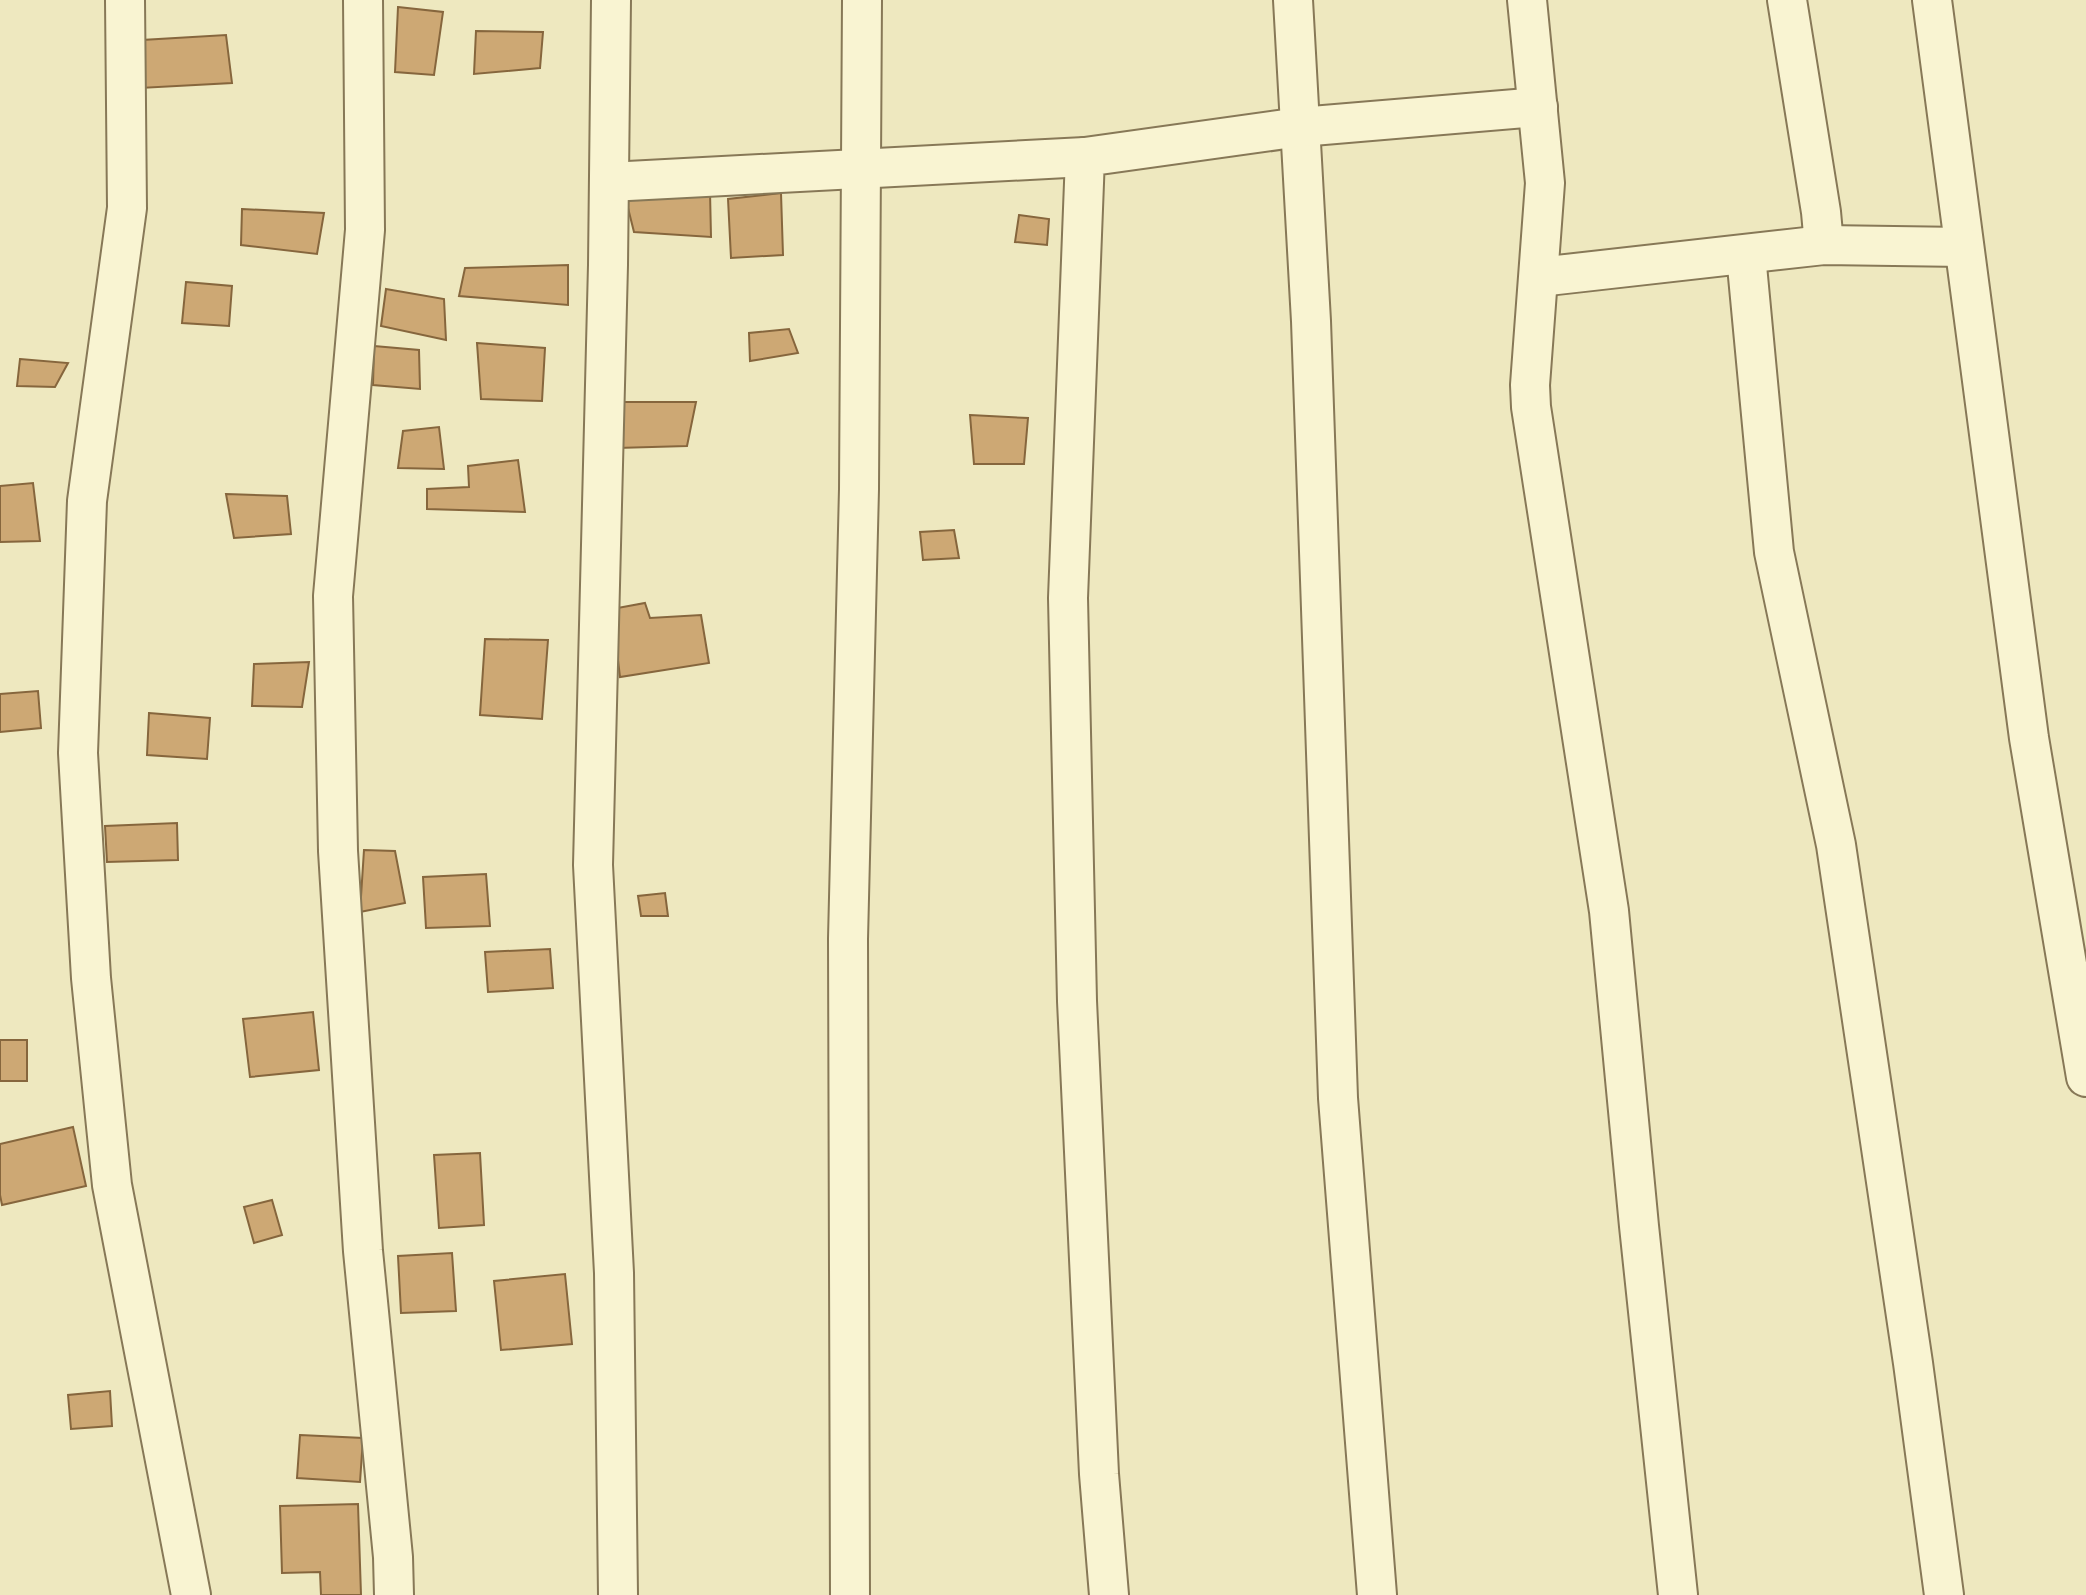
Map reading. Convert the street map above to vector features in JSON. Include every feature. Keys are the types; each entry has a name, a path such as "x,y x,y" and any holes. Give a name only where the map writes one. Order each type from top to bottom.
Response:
{"street":[{"path":"125,0 127,208 87,501 78,752 91,978 112,1185 191,1595"},
{"path":"363,0 365,230 332,596 340,879 363,1251 393,1557 394,1595"},
{"path":"611,0 593,865 614,1273 618,1595"},
{"path":"850,1595 848,939 859,489 862,0"},
{"path":"1293,0 1311,321 1338,1098 1377,1595"},
{"path":"1527,0 1545,183 1530,385 1531,407 1609,911 1637,1212 1678,1595"},
{"path":"1787,0 1824,245"},
{"path":"1932,0 2029,738 2086,1077"},
{"path":"608,183 1085,157 1300,127 1538,107"},
{"path":"1085,157 1068,598 1077,1001 1099,1474 1109,1595"},
{"path":"1539,277 1824,245 1964,247"},
{"path":"1746,255 1774,552 1836,845 1911,1350 1944,1595"}],"building":[{"path":"398,7 443,12 434,75 395,72"},
{"path":"476,31 543,32 540,68 474,74"},
{"path":"226,35 232,83 140,88 142,40"},
{"path":"624,192 710,192 711,237 634,232"},
{"path":"781,193 783,255 731,258 728,199"},
{"path":"242,209 324,213 317,254 241,245"},
{"path":"1019,215 1049,219 1047,245 1015,242"},
{"path":"568,265 568,305 459,296 465,268"},
{"path":"186,282 232,286 229,326 182,323"},
{"path":"386,289 444,299 446,340 381,326"},
{"path":"789,329 798,353 750,361 749,333"},
{"path":"477,343 545,348 542,401 481,399"},
{"path":"374,346 419,350 420,389 373,385"},
{"path":"20,359 68,363 55,387 17,386"},
{"path":"621,402 696,402 687,446 617,448"},
{"path":"970,415 1028,418 1024,464 974,464"},
{"path":"439,427 444,469 398,468 403,431"},
{"path":"518,460 525,512 427,509 427,489 469,487 468,466"},
{"path":"33,483 40,541 0,542 0,486"},
{"path":"226,494 287,496 291,534 234,538"},
{"path":"954,530 959,558 923,560 920,532"},
{"path":"645,603 650,618 701,615 709,663 620,677 612,609"},
{"path":"485,639 548,640 542,719 480,715"},
{"path":"309,662 302,707 252,706 254,664"},
{"path":"38,691 41,728 0,732 0,694"},
{"path":"149,713 210,718 207,759 147,755"},
{"path":"177,823 178,860 107,862 105,826"},
{"path":"364,850 395,851 405,903 360,912"},
{"path":"486,874 490,926 426,928 423,877"},
{"path":"665,893 668,916 641,916 638,896"},
{"path":"550,949 553,988 488,992 485,952"},
{"path":"313,1012 319,1070 250,1077 243,1019"},
{"path":"0,1040 27,1040 27,1081 0,1081"},
{"path":"73,1127 86,1186 2,1205 0,1144"},
{"path":"480,1153 484,1225 439,1228 434,1155"},
{"path":"272,1200 282,1235 254,1243 244,1207"},
{"path":"452,1253 456,1311 401,1313 398,1256"},
{"path":"565,1274 572,1344 501,1350 494,1281"},
{"path":"110,1391 112,1426 71,1429 68,1395"},
{"path":"300,1435 363,1438 360,1482 297,1478"},
{"path":"358,1504 361,1595 321,1595 320,1572 282,1573 280,1506"}]}
